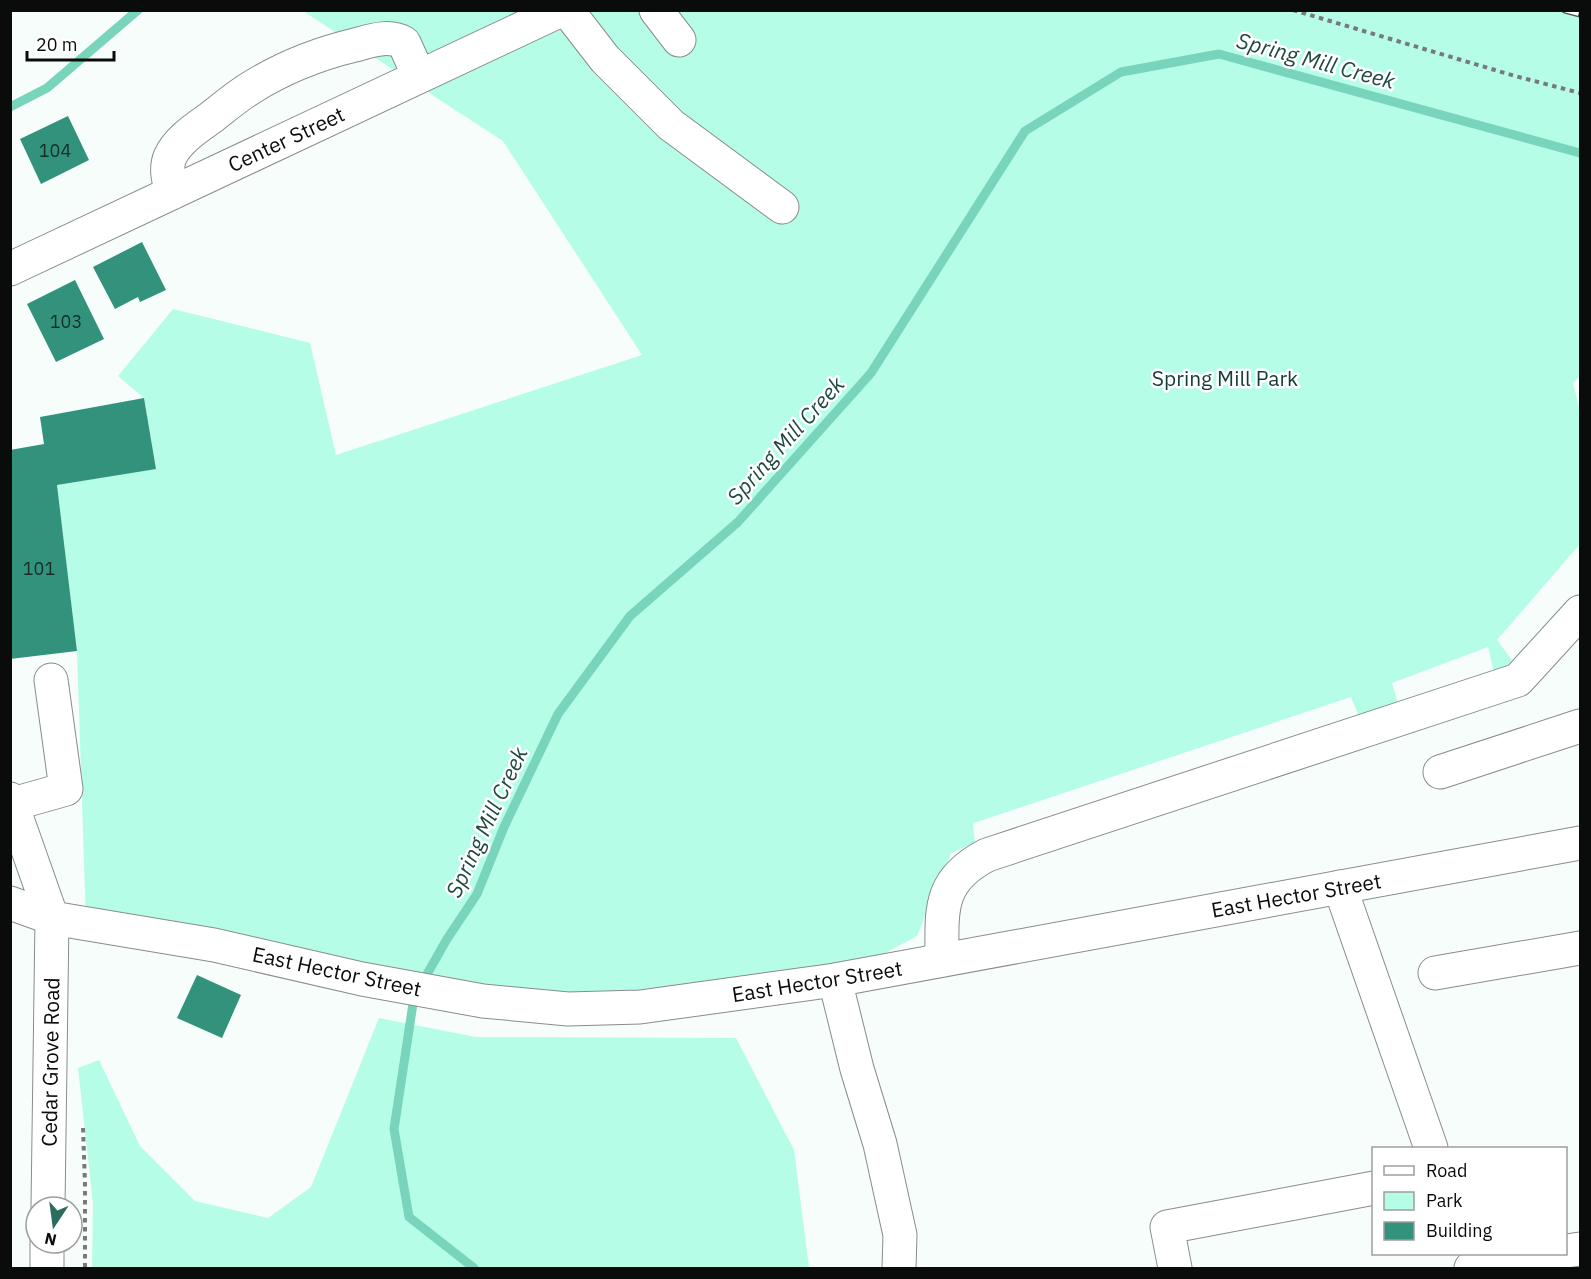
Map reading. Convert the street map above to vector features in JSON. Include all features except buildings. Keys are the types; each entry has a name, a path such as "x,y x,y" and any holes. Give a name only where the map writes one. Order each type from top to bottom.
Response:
{"main road":[{"name":"Center Street","path":"10,269 561,10"},
{"path":"567,10 604,59 671,125 782,207"},
{"path":"656,10 679,40"},
{"path":"172,193 169,158 179,145 200,125 250,88 287,67 311,57 372,40 392,39 404,43 419,76"},
{"path":"942,960 942,909 949,889 969,865 987,855 1518,680 1581,612"},
{"path":"12,801 66,789 51,680"},
{"path":"1440,772 1581,726"},
{"name":"Cedar Grove Road","path":"12,801 52,918 48,1195"},
{"name":"East Hector Street","path":"10,903 52,918 214,945 362,979 483,1000 568,1009 640,1007 835,980 1581,843"},
{"path":"1340,887 1430,1147"},
{"path":"1435,973 1581,948"},
{"path":"835,980 857,1069 880,1144 900,1235 899,1269"},
{"path":"1175,1269 1167,1227 1372,1188"},
{"path":"1471,1269 1548,1255"}],"path":[{"path":"1293,10 1515,76 1581,93"}],"green space":[{"name":"Spring Mill Park","path":"306,11 1580,11 1580,376 1573,383 1580,411 1580,544 1497,640 1512,660 1504,669 1494,673 1488,647 1392,683 1399,707 1359,717 1351,697 974,823 975,843 951,853 917,936 835,980 640,1007 362,979 86,923 77,651 57,485 156,468 144,398 118,376 173,309 310,343 336,455 642,355 503,141"},
{"path":"379,1018 476,1037 736,1038 794,1150 809,1268 92,1268 93,1204 78,1068 99,1060 140,1146 195,1201 268,1218 311,1187"}],"waterway":[{"path":"10,107 47,88 138,10"},
{"name":"Spring Mill Creek","path":"474,1268 409,1217 394,1129 414,997 447,939 477,894 504,827 558,714 630,616 738,522 871,373 1025,131 1121,72 1219,54 1580,153"}],"railway":[{"path":"1565,10 1580,14"}]}
